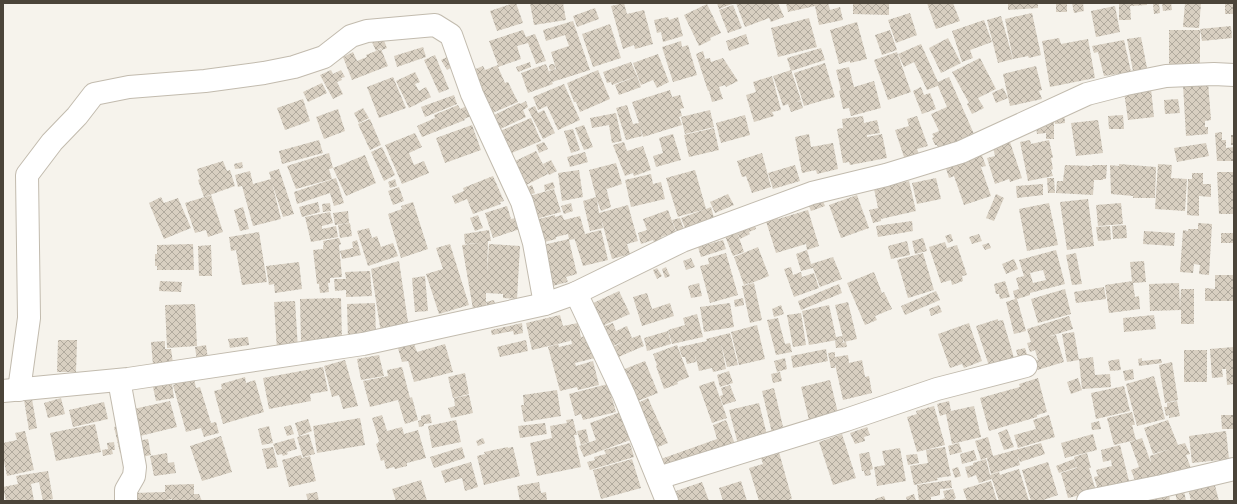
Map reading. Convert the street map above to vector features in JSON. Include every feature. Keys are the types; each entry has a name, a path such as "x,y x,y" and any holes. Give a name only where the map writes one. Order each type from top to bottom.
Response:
{"street":[{"path":"545,304 534,243 522,202 472,94 451,35 435,25 367,31 351,36 324,57 264,73 205,81 130,87 94,94 77,116 52,142 27,176 29,318 11,391 119,380 364,344 545,304 576,293 682,241 812,193 886,175 961,152 1087,94 1166,76 1214,74 1234,76"},
{"path":"576,293 624,395 667,501"},
{"path":"658,478 846,420 937,389 1026,366"},
{"path":"119,380 135,467 134,476 126,490 126,501"},
{"path":"1088,501 1234,469"}],"building":[{"path":"516,3 523,23 497,31 490,11"},
{"path":"530,3 563,3 566,20 534,25"},
{"path":"624,3 627,14 644,10 653,44 635,49 634,45 623,49 611,6"},
{"path":"717,3 731,3 732,4 719,9"},
{"path":"736,3 778,3 784,17 771,22 769,18 745,27"},
{"path":"786,3 828,3 830,10 840,7 843,20 819,25 815,6 788,12"},
{"path":"853,3 889,3 889,15 853,14"},
{"path":"927,3 953,3 960,21 936,29"},
{"path":"1008,3 1038,3 1038,8 1008,10"},
{"path":"1056,3 1067,3 1067,12 1056,12"},
{"path":"1072,3 1083,3 1084,11 1074,13"},
{"path":"1119,3 1147,3 1147,5 1130,6 1131,20 1119,20"},
{"path":"1159,3 1160,13 1154,14 1153,4"},
{"path":"1162,3 1171,3 1172,10 1163,11"},
{"path":"1185,3 1201,3 1199,28 1183,27"},
{"path":"1225,3 1234,3 1234,14 1225,14"},
{"path":"707,4 721,33 710,38 711,40 699,46 684,15"},
{"path":"733,5 742,28 728,33 719,10"},
{"path":"1115,6 1120,32 1096,37 1091,11"},
{"path":"595,8 599,19 577,27 573,16"},
{"path":"910,13 917,35 896,43 888,20"},
{"path":"1032,13 1041,55 1029,58 1028,56 1013,59 1005,19"},
{"path":"1001,16 1013,59 998,63 987,20"},
{"path":"668,17 669,20 678,17 683,36 663,42 661,32 657,33 654,20"},
{"path":"809,18 817,47 778,57 771,28"},
{"path":"984,20 992,42 970,50 973,58 962,62 952,31"},
{"path":"573,21 590,70 552,82 553,84 528,93 521,73 546,64 552,80 549,71 556,69 551,52 569,46 565,35 546,41 543,30"},
{"path":"857,22 867,59 839,64 830,30"},
{"path":"610,24 621,58 593,67 582,34"},
{"path":"1231,26 1232,38 1202,41 1200,29"},
{"path":"523,30 526,37 535,34 546,61 536,64 528,43 517,46 521,59 498,67 505,83 508,82 518,102 490,114 473,70 483,66 485,70 498,65 489,41"},
{"path":"890,30 897,50 882,55 875,35"},
{"path":"1169,30 1200,30 1200,67 1169,68"},
{"path":"746,34 749,44 729,51 726,41"},
{"path":"1141,37 1147,68 1133,71 1127,39"},
{"path":"383,38 387,48 382,50 381,48 376,51 372,42"},
{"path":"948,38 961,63 941,73 929,48"},
{"path":"1059,38 1061,44 1088,39 1095,78 1050,87 1042,41"},
{"path":"1124,40 1131,72 1104,76 1098,52 1094,53 1092,46"},
{"path":"681,41 682,47 688,45 697,75 673,82 662,47"},
{"path":"921,44 938,82 949,77 974,134 939,150 932,138 934,137 932,134 939,131 931,114 947,107 938,86 940,85 927,90 914,62 904,67 898,54"},
{"path":"423,47 426,57 397,67 394,56"},
{"path":"821,48 825,60 791,71 787,58"},
{"path":"381,49 388,66 352,80 343,57 353,52 357,61 367,57 366,55"},
{"path":"703,51 705,59 710,58 711,62 723,58 738,81 726,87 725,85 719,87 723,99 712,102 709,91 714,89 708,91 696,54"},
{"path":"897,52 911,92 888,100 874,60"},
{"path":"658,54 669,82 657,88 653,80 641,85 633,63"},
{"path":"435,55 449,89 439,93 424,60"},
{"path":"449,56 454,66 447,70 441,60"},
{"path":"980,58 996,89 978,98 984,108 972,114 967,104 969,103 952,72"},
{"path":"530,62 531,67 518,72 516,67"},
{"path":"631,62 637,76 612,85 611,82 607,83 603,72"},
{"path":"825,63 835,97 804,106 794,73"},
{"path":"552,64 555,67 552,70 549,67"},
{"path":"1036,66 1042,90 1039,91 1042,99 1010,106 1003,74"},
{"path":"849,67 854,87 874,81 881,108 851,116 849,108 843,109 839,91 841,90 836,70"},
{"path":"331,70 333,74 341,70 345,77 341,78 342,80 337,82 343,94 333,99 320,75"},
{"path":"598,70 610,99 580,112 576,102 574,102 567,83"},
{"path":"791,70 801,100 796,102 801,101 803,108 791,112 788,104 783,106 773,76"},
{"path":"415,72 420,82 415,84 419,91 426,87 431,97 409,108 396,81"},
{"path":"637,76 641,87 619,95 615,85"},
{"path":"772,76 781,110 772,112 774,116 754,122 746,95 756,92 753,82"},
{"path":"393,77 406,108 379,118 367,87"},
{"path":"1208,82 1211,120 1205,121 1205,127 1208,127 1208,134 1186,136 1183,85"},
{"path":"322,83 327,93 308,102 303,92"},
{"path":"564,84 580,120 558,130 547,106 538,110 533,97"},
{"path":"921,87 924,95 930,93 936,109 922,114 913,91"},
{"path":"1003,88 1008,98 996,103 992,93"},
{"path":"1151,89 1154,117 1128,120 1124,92"},
{"path":"670,90 672,97 680,95 684,108 680,109 682,116 679,117 682,125 643,137 640,126 642,136 626,140 616,108 627,105 633,124 639,123 632,102"},
{"path":"454,95 457,104 425,117 421,107"},
{"path":"303,99 310,121 285,130 277,108"},
{"path":"1178,99 1180,113 1165,114 1164,100"},
{"path":"526,101 528,107 523,110 526,117 496,131 490,117"},
{"path":"458,105 460,109 467,106 471,116 464,119 465,120 422,137 417,126 435,118 434,115"},
{"path":"535,106 538,113 544,110 555,133 543,139 528,109"},
{"path":"363,108 369,118 359,123 354,113"},
{"path":"338,109 345,131 324,139 316,117"},
{"path":"710,110 714,127 685,134 681,117"},
{"path":"616,113 622,141 612,143 609,125 592,128 590,118"},
{"path":"1064,113 1065,123 1055,124 1054,114"},
{"path":"745,115 750,135 721,143 716,123"},
{"path":"1123,115 1124,129 1109,129 1108,116"},
{"path":"863,116 864,123 877,120 880,133 867,135 867,137 882,134 887,158 850,165 849,162 843,163 837,129 843,128 842,119"},
{"path":"917,116 928,146 917,149 919,154 905,160 895,130 909,126 907,119"},
{"path":"531,118 541,141 509,154 500,131"},
{"path":"370,119 381,145 370,150 358,124"},
{"path":"1098,120 1103,153 1076,156 1071,123"},
{"path":"1045,122 1054,122 1054,139 1046,139 1046,133 1037,134 1036,126 1045,126"},
{"path":"472,125 481,150 445,163 436,138"},
{"path":"584,125 593,147 584,150 575,128"},
{"path":"714,128 719,150 689,157 684,135"},
{"path":"573,129 580,150 571,153 564,131"},
{"path":"1222,132 1222,140 1226,140 1226,148 1234,147 1234,161 1217,161 1215,133"},
{"path":"415,133 422,147 409,153 414,165 424,161 429,173 402,184 385,145"},
{"path":"673,134 681,160 656,167 653,156 663,153 659,138"},
{"path":"809,134 811,147 833,143 838,169 817,174 816,170 802,173 795,137"},
{"path":"1231,135 1234,135 1234,145 1231,145"},
{"path":"319,140 323,153 282,164 279,151"},
{"path":"1030,140 1031,144 1049,140 1053,158 1051,158 1053,169 1051,170 1053,176 1028,181 1020,142"},
{"path":"544,142 548,149 539,153 536,145"},
{"path":"624,142 627,151 643,146 651,170 634,176 633,173 625,176 613,145"},
{"path":"1010,142 1022,178 1010,182 1009,179 995,184 987,158 995,156 993,147"},
{"path":"1206,143 1209,156 1177,162 1174,148"},
{"path":"382,147 395,175 384,181 371,152"},
{"path":"536,151 548,174 524,186 507,165"},
{"path":"585,152 588,162 570,167 567,157"},
{"path":"329,153 333,168 329,169 332,179 296,189 287,166"},
{"path":"762,153 771,187 752,193 746,176 742,177 737,161"},
{"path":"981,153 986,166 981,167 991,196 964,205 954,176 949,178 945,165"},
{"path":"365,155 376,183 346,196 333,168"},
{"path":"551,160 557,171 549,175 543,164"},
{"path":"223,161 227,171 230,170 235,186 204,197 198,180 200,179 197,169"},
{"path":"242,162 243,168 235,169 234,164"},
{"path":"616,163 622,184 607,189 606,187 611,207 601,211 597,200 599,213 628,205 638,241 627,244 630,254 612,259 601,218 603,228 590,231 583,201 596,197 589,170"},
{"path":"1119,164 1156,167 1155,198 1133,198 1133,196 1111,194 1110,165 1119,166"},
{"path":"1158,164 1172,165 1171,178 1187,179 1185,211 1155,209"},
{"path":"795,165 800,181 773,189 768,173"},
{"path":"1065,165 1107,165 1106,179 1094,180 1093,195 1056,193 1057,181 1063,181"},
{"path":"279,169 294,214 283,217 272,183 281,219 253,226 242,186 238,187 235,175 250,171 253,184 271,179 269,172"},
{"path":"579,170 583,197 562,201 558,173"},
{"path":"695,170 706,209 711,207 714,218 685,228 681,218 703,210 678,217 666,178"},
{"path":"1217,172 1234,172 1234,214 1219,214"},
{"path":"1192,173 1203,173 1203,184 1211,184 1211,197 1199,196 1199,216 1187,215 1188,179 1192,179"},
{"path":"651,174 653,184 661,182 665,199 631,207 625,180"},
{"path":"493,176 504,201 500,202 501,204 473,214 467,199 455,204 452,196 464,191 463,188"},
{"path":"336,178 344,203 334,206 330,193 297,204 294,192"},
{"path":"936,178 941,199 917,204 912,183"},
{"path":"1047,178 1054,178 1055,193 1048,193"},
{"path":"395,179 397,186 390,188 388,182"},
{"path":"909,181 916,211 881,219 881,221 873,223 869,210 878,208 874,189"},
{"path":"553,182 555,188 545,191 544,185"},
{"path":"1043,184 1043,195 1017,198 1016,186"},
{"path":"532,185 535,193 526,196 523,189"},
{"path":"399,187 404,201 393,205 388,191"},
{"path":"554,189 561,212 532,220 526,197"},
{"path":"728,194 734,205 715,213 710,202"},
{"path":"996,194 1004,198 994,221 986,218"},
{"path":"211,195 223,232 208,237 206,230 195,233 185,203"},
{"path":"857,195 869,228 841,238 829,205"},
{"path":"821,196 825,206 811,211 807,201"},
{"path":"161,197 164,203 178,198 191,228 164,239 149,203"},
{"path":"1088,199 1094,246 1067,250 1060,202"},
{"path":"318,202 320,212 302,217 299,207"},
{"path":"413,202 428,249 401,258 388,214 402,209 401,206"},
{"path":"330,203 331,211 323,212 322,204"},
{"path":"571,203 573,211 564,214 561,206"},
{"path":"1049,203 1058,245 1027,251 1019,209"},
{"path":"1121,203 1123,224 1098,226 1096,205"},
{"path":"507,206 511,219 516,218 520,229 493,238 485,213"},
{"path":"243,207 249,229 240,231 234,210"},
{"path":"668,210 676,232 661,237 663,241 655,244 653,240 641,244 638,233 647,230 643,219"},
{"path":"808,210 819,246 807,250 806,244 776,253 765,218 777,214 778,219"},
{"path":"348,211 349,223 335,225 333,213"},
{"path":"330,212 333,223 322,226 322,229 336,226 338,237 311,242 305,217"},
{"path":"478,215 483,228 475,231 470,218"},
{"path":"555,215 555,217 562,215 564,220 580,216 585,234 601,230 608,260 583,266 575,239 569,240 577,274 566,277 568,282 552,286 543,245 569,239 568,234 537,244 531,221"},
{"path":"680,218 684,230 677,233 672,220"},
{"path":"912,221 913,231 878,237 876,226"},
{"path":"753,222 756,229 740,239 736,229"},
{"path":"350,223 352,236 340,238 338,225"},
{"path":"1198,223 1212,224 1209,275 1199,274 1200,265 1194,264 1193,273 1180,272 1183,230 1188,231 1188,229 1198,229"},
{"path":"1126,225 1127,238 1113,239 1112,226"},
{"path":"1110,226 1111,240 1098,241 1096,227"},
{"path":"369,228 372,238 377,236 381,247 393,243 398,256 368,266 357,231"},
{"path":"489,230 491,241 488,241 487,275 489,244 520,246 517,299 503,298 503,294 486,293 486,302 494,300 497,312 473,309 462,245 479,243 465,244 464,234"},
{"path":"1144,231 1175,233 1174,246 1143,244"},
{"path":"259,232 267,282 242,285 236,250 231,251 229,237"},
{"path":"737,232 744,252 733,256 725,236"},
{"path":"1221,233 1234,233 1234,243 1221,243"},
{"path":"951,234 953,241 948,243 945,236"},
{"path":"979,234 982,241 972,244 969,237"},
{"path":"339,238 341,244 339,245 342,277 330,278 330,283 328,283 329,292 320,293 319,284 317,284 313,250 323,249 323,241"},
{"path":"923,238 927,251 915,254 912,241"},
{"path":"357,240 361,255 342,259 340,251 353,248 352,242"},
{"path":"723,240 726,249 701,257 698,247"},
{"path":"907,241 910,255 891,259 888,246"},
{"path":"945,242 947,248 957,245 967,275 962,276 963,281 952,285 951,280 941,283 929,247"},
{"path":"989,243 991,248 985,250 982,245"},
{"path":"193,244 194,270 157,270 157,266 155,266 155,254 157,254 157,245"},
{"path":"450,244 469,305 439,314 426,274 443,269 436,248"},
{"path":"211,245 212,276 199,276 198,246"},
{"path":"758,247 769,276 744,285 734,257"},
{"path":"807,250 811,264 833,257 842,279 820,287 813,268 801,271 796,254"},
{"path":"1056,250 1065,284 1030,293 1030,295 1017,299 1026,331 1014,334 1006,302 1015,299 1013,291 1019,289 1016,278 1024,276 1019,260","holes":["1043,270 1046,280 1033,283 1030,273"]},
{"path":"726,253 738,295 710,303 700,266 709,264 708,258"},
{"path":"923,253 934,290 908,298 897,260"},
{"path":"1076,253 1082,284 1072,285 1066,255"},
{"path":"691,258 695,267 686,270 683,261"},
{"path":"1014,259 1018,269 1006,274 1002,264"},
{"path":"399,261 409,329 381,333 371,269"},
{"path":"1144,261 1146,282 1133,283 1135,297 1139,296 1140,309 1109,313 1105,285 1133,281 1130,262"},
{"path":"299,262 302,289 275,293 274,284 269,285 266,266"},
{"path":"666,267 670,276 665,278 662,269"},
{"path":"791,267 793,275 801,272 802,277 814,273 819,288 794,297 784,269"},
{"path":"657,268 662,276 657,279 653,270"},
{"path":"370,271 372,296 346,297 346,290 335,291 334,279 346,279 345,272"},
{"path":"874,272 882,293 884,292 892,309 875,316 877,320 865,325 847,283"},
{"path":"1215,275 1234,275 1234,301 1205,301 1205,288 1215,289"},
{"path":"425,276 428,311 415,312 412,278"},
{"path":"160,281 182,282 181,292 159,291"},
{"path":"1005,281 1010,297 1000,299 999,294 996,294 994,284"},
{"path":"699,283 702,296 691,298 688,286"},
{"path":"754,283 762,320 750,323 742,286"},
{"path":"1179,283 1180,308 1181,289 1194,289 1194,324 1181,324 1181,310 1150,311 1149,284"},
{"path":"839,284 842,293 801,310 798,301"},
{"path":"1104,287 1106,299 1076,303 1074,292"},
{"path":"1065,289 1071,314 1038,323 1031,299"},
{"path":"619,291 630,314 602,326 591,304"},
{"path":"936,291 940,300 905,315 901,306"},
{"path":"647,293 652,309 670,303 674,316 642,326 633,297"},
{"path":"341,298 342,341 301,342 300,299"},
{"path":"743,298 744,305 735,307 734,300"},
{"path":"295,301 298,349 277,350 274,302"},
{"path":"848,302 857,339 844,342 835,305"},
{"path":"375,303 376,338 348,339 347,304"},
{"path":"730,303 734,327 704,332 700,307"},
{"path":"195,304 197,346 167,348 165,305"},
{"path":"781,305 784,314 774,317 772,309"},
{"path":"829,305 836,337 843,336 843,342 841,343 846,342 847,347 836,348 835,341 837,340 809,345 802,311"},
{"path":"939,305 942,312 931,316 929,309"},
{"path":"801,313 806,345 793,347 787,315"},
{"path":"697,314 703,337 672,344 668,330 685,325 683,318"},
{"path":"560,315 563,326 578,323 581,337 593,334 599,357 575,363 576,366 593,361 599,385 578,390 577,387 560,391 548,347 558,344 559,347 572,344 571,339 570,341 532,350 526,323"},
{"path":"1154,315 1156,329 1124,332 1123,318"},
{"path":"1069,316 1073,329 1047,337 1056,335 1064,362 1034,371 1031,361 1038,360 1035,350 1030,352 1027,343 1031,342 1027,329"},
{"path":"778,318 785,344 790,343 792,352 776,355 767,320"},
{"path":"998,319 998,321 1003,320 1014,358 989,366 976,326"},
{"path":"522,323 523,333 514,335 513,331 492,335 491,330"},
{"path":"613,323 616,331 627,326 632,338 640,335 644,346 616,358 611,348 623,342 610,347 602,327"},
{"path":"969,323 982,361 964,368 962,364 950,368 938,334"},
{"path":"757,325 765,359 739,365 731,332"},
{"path":"668,331 671,344 647,351 644,338"},
{"path":"1074,332 1079,360 1067,362 1062,334"},
{"path":"730,333 738,365 727,367 721,343 726,369 713,372 712,368 699,371 695,355 696,362 687,364 685,357 682,357 679,347 707,341 706,339"},
{"path":"248,337 249,345 230,348 228,339"},
{"path":"58,340 77,340 76,372 57,372"},
{"path":"526,340 528,351 500,357 497,347"},
{"path":"165,341 165,349 171,349 173,363 153,365 151,342"},
{"path":"414,344 417,352 445,344 453,372 414,382 408,361 402,362 398,348"},
{"path":"206,345 208,359 197,361 195,347"},
{"path":"677,345 689,377 677,382 678,384 664,389 653,354"},
{"path":"1234,347 1234,384 1227,385 1226,369 1222,369 1223,377 1212,378 1210,349"},
{"path":"1025,348 1029,361 1020,364 1016,350"},
{"path":"826,349 828,361 793,368 791,356"},
{"path":"1184,350 1207,350 1207,382 1184,382"},
{"path":"835,352 835,357 848,355 849,363 862,360 865,377 869,376 872,393 843,400 835,364 835,368 831,368 828,353"},
{"path":"379,355 384,376 361,380 357,359"},
{"path":"1093,357 1095,375 1110,374 1111,387 1082,389 1079,359"},
{"path":"785,358 787,369 777,372 774,361"},
{"path":"1142,358 1142,361 1161,359 1162,363 1139,366 1138,359"},
{"path":"1119,359 1121,370 1110,371 1108,361"},
{"path":"345,360 358,406 343,409 339,395 332,397 324,366"},
{"path":"645,361 658,393 635,402 622,370"},
{"path":"1172,362 1178,400 1165,403 1159,365"},
{"path":"323,367 328,391 310,394 311,401 269,409 263,378"},
{"path":"402,367 410,398 412,397 418,420 405,424 398,400 370,407 363,381 388,376 387,370"},
{"path":"1133,369 1134,379 1125,381 1123,371"},
{"path":"729,371 733,383 720,387 717,375"},
{"path":"780,372 782,381 773,383 771,374"},
{"path":"465,373 469,394 453,398 448,377"},
{"path":"1154,376 1165,419 1137,426 1126,384"},
{"path":"245,377 246,383 255,380 264,412 223,424 214,391 222,389 221,384"},
{"path":"194,378 196,388 200,387 211,423 216,422 219,433 204,437 201,428 186,432 173,385"},
{"path":"1038,378 1047,412 1037,415 1037,417 989,431 980,398 1020,387 1019,384"},
{"path":"1078,378 1082,390 1071,394 1067,382"},
{"path":"830,380 838,413 809,420 801,387"},
{"path":"714,381 727,418 712,423 699,386"},
{"path":"172,384 174,398 156,401 153,387"},
{"path":"608,384 616,412 583,420 581,414 575,416 569,394"},
{"path":"730,385 736,401 723,405 720,396 723,395 721,388"},
{"path":"1124,386 1130,411 1096,419 1091,393"},
{"path":"774,388 784,431 772,433 762,391"},
{"path":"557,390 561,416 524,422 521,405 524,405 523,395"},
{"path":"469,395 473,413 451,418 448,408 455,406 454,398"},
{"path":"61,398 65,414 48,418 44,403"},
{"path":"648,398 668,443 658,447 638,403"},
{"path":"32,399 37,428 29,430 24,400"},
{"path":"170,401 177,427 136,437 129,410"},
{"path":"949,401 951,411 974,406 981,437 952,444 946,414 940,416 937,404"},
{"path":"1177,401 1180,416 1169,418 1169,415 1166,416 1164,407 1167,407 1167,403"},
{"path":"104,402 108,419 73,427 69,410"},
{"path":"759,403 767,435 738,444 729,410"},
{"path":"934,406 945,445 917,452 907,417 917,414 916,411"},
{"path":"623,411 633,439 584,457 579,446 596,440 590,423"},
{"path":"1132,412 1135,425 1132,425 1136,440 1114,445 1107,418"},
{"path":"430,414 432,423 424,424 424,426 419,427 418,421 421,420 421,416"},
{"path":"382,415 387,431 402,427 404,434 418,430 426,458 407,463 407,466 395,469 394,467 386,469 384,460 381,461 376,444 379,441 372,418"},
{"path":"1049,415 1055,437 1018,448 1014,435 1036,429 1033,420"},
{"path":"1221,415 1233,415 1234,429 1222,429"},
{"path":"360,418 365,445 317,453 313,426"},
{"path":"308,419 312,431 299,436 295,423"},
{"path":"573,419 577,435 574,435 581,467 537,476 530,443 552,438 550,426 567,423 566,420"},
{"path":"456,420 461,442 432,448 428,426"},
{"path":"726,420 736,447 665,471 661,459 717,439 713,425"},
{"path":"1168,420 1178,445 1185,443 1190,454 1186,455 1192,471 1163,483 1160,474 1156,476 1157,479 1137,486 1131,470 1139,467 1130,442 1142,438 1151,463 1150,456 1170,449 1153,454 1144,428"},
{"path":"1099,421 1101,429 1092,430 1091,423"},
{"path":"545,423 547,434 520,438 518,426"},
{"path":"95,424 101,452 56,461 50,433"},
{"path":"124,425 130,451 120,453 114,427"},
{"path":"291,425 294,434 287,436 284,427"},
{"path":"269,426 273,443 262,445 258,429"},
{"path":"867,427 870,435 864,437 865,441 855,444 850,433"},
{"path":"586,429 589,442 581,445 577,431"},
{"path":"1007,429 1014,447 1004,450 998,433"},
{"path":"25,431 34,470 7,476 3,457 3,443 17,440 15,433"},
{"path":"1226,431 1229,459 1192,463 1189,436"},
{"path":"309,434 315,454 303,457 297,437"},
{"path":"842,434 856,478 833,485 819,442"},
{"path":"1093,434 1097,450 1065,458 1061,443"},
{"path":"221,436 232,472 202,481 190,446"},
{"path":"988,437 993,456 1041,443 1045,454 1020,462 1017,454 1020,465 991,474 987,458 989,457 981,460 975,441"},
{"path":"294,438 297,449 287,452 288,454 283,456 282,454 277,455 273,444"},
{"path":"483,438 485,443 478,446 476,441"},
{"path":"148,439 151,455 137,458 133,442"},
{"path":"114,442 115,450 112,450 113,454 103,456 102,450 108,449 107,443"},
{"path":"630,443 634,457 590,470 587,462 595,460 594,457 606,454 604,450"},
{"path":"959,443 962,452 950,455 948,446"},
{"path":"1120,445 1130,485 1100,497 1094,477 1098,476 1096,470 1112,466 1111,460 1103,462 1101,450"},
{"path":"273,447 278,467 267,469 262,449"},
{"path":"462,447 465,458 434,468 430,457"},
{"path":"513,447 520,476 484,485 477,456 485,454 484,452"},
{"path":"945,447 951,476 937,478 938,480 914,485 910,466 928,463 926,450"},
{"path":"900,448 906,481 877,486 874,467 885,465 882,451"},
{"path":"974,450 977,460 962,464 960,454"},
{"path":"779,452 792,499 785,501 759,501 749,468 763,464 761,458"},
{"path":"869,452 873,469 870,470 871,475 865,476 864,471 862,471 859,454"},
{"path":"167,453 168,463 174,462 176,473 154,476 150,456"},
{"path":"1087,453 1091,468 1089,468 1096,491 1068,498 1061,473 1077,468 1074,457"},
{"path":"917,454 919,463 908,465 906,455"},
{"path":"301,455 302,458 310,456 316,481 289,487 282,460"},
{"path":"632,459 641,488 601,499 593,470"},
{"path":"986,459 990,475 999,472 1000,475 1019,469 1029,501 999,501 992,479 979,483 976,475 968,478 965,467"},
{"path":"1074,459 1077,467 1059,473 1056,466"},
{"path":"471,462 478,487 465,491 462,478 445,483 441,471"},
{"path":"1048,462 1058,495 1043,500 1044,501 1031,501 1022,470"},
{"path":"958,467 961,476 955,478 952,469"},
{"path":"48,471 53,499 43,501 39,482 31,484 34,501 6,501 3,487 18,484 16,476"},
{"path":"1213,478 1219,501 1191,501 1188,488"},
{"path":"421,480 427,501 396,501 392,489"},
{"path":"951,480 952,488 940,489 940,495 931,497 931,501 919,501 917,485"},
{"path":"741,481 747,501 723,501 719,488"},
{"path":"991,481 997,501 967,501 963,489"},
{"path":"539,482 541,493 546,492 547,501 520,501 517,486"},
{"path":"702,482 709,501 679,501 676,491"},
{"path":"194,484 194,494 199,494 202,501 172,501 172,499 167,500 168,501 134,501 134,493 165,492 165,485"},
{"path":"953,489 956,498 954,499 955,501 937,501 945,498 943,491"},
{"path":"1168,490 1170,501 1138,501"},
{"path":"1184,491 1186,501 1177,501 1175,492"},
{"path":"317,492 319,501 308,501 306,494"},
{"path":"914,494 916,501 907,501 906,497"},
{"path":"884,496 886,501 876,501 875,499"}]}
